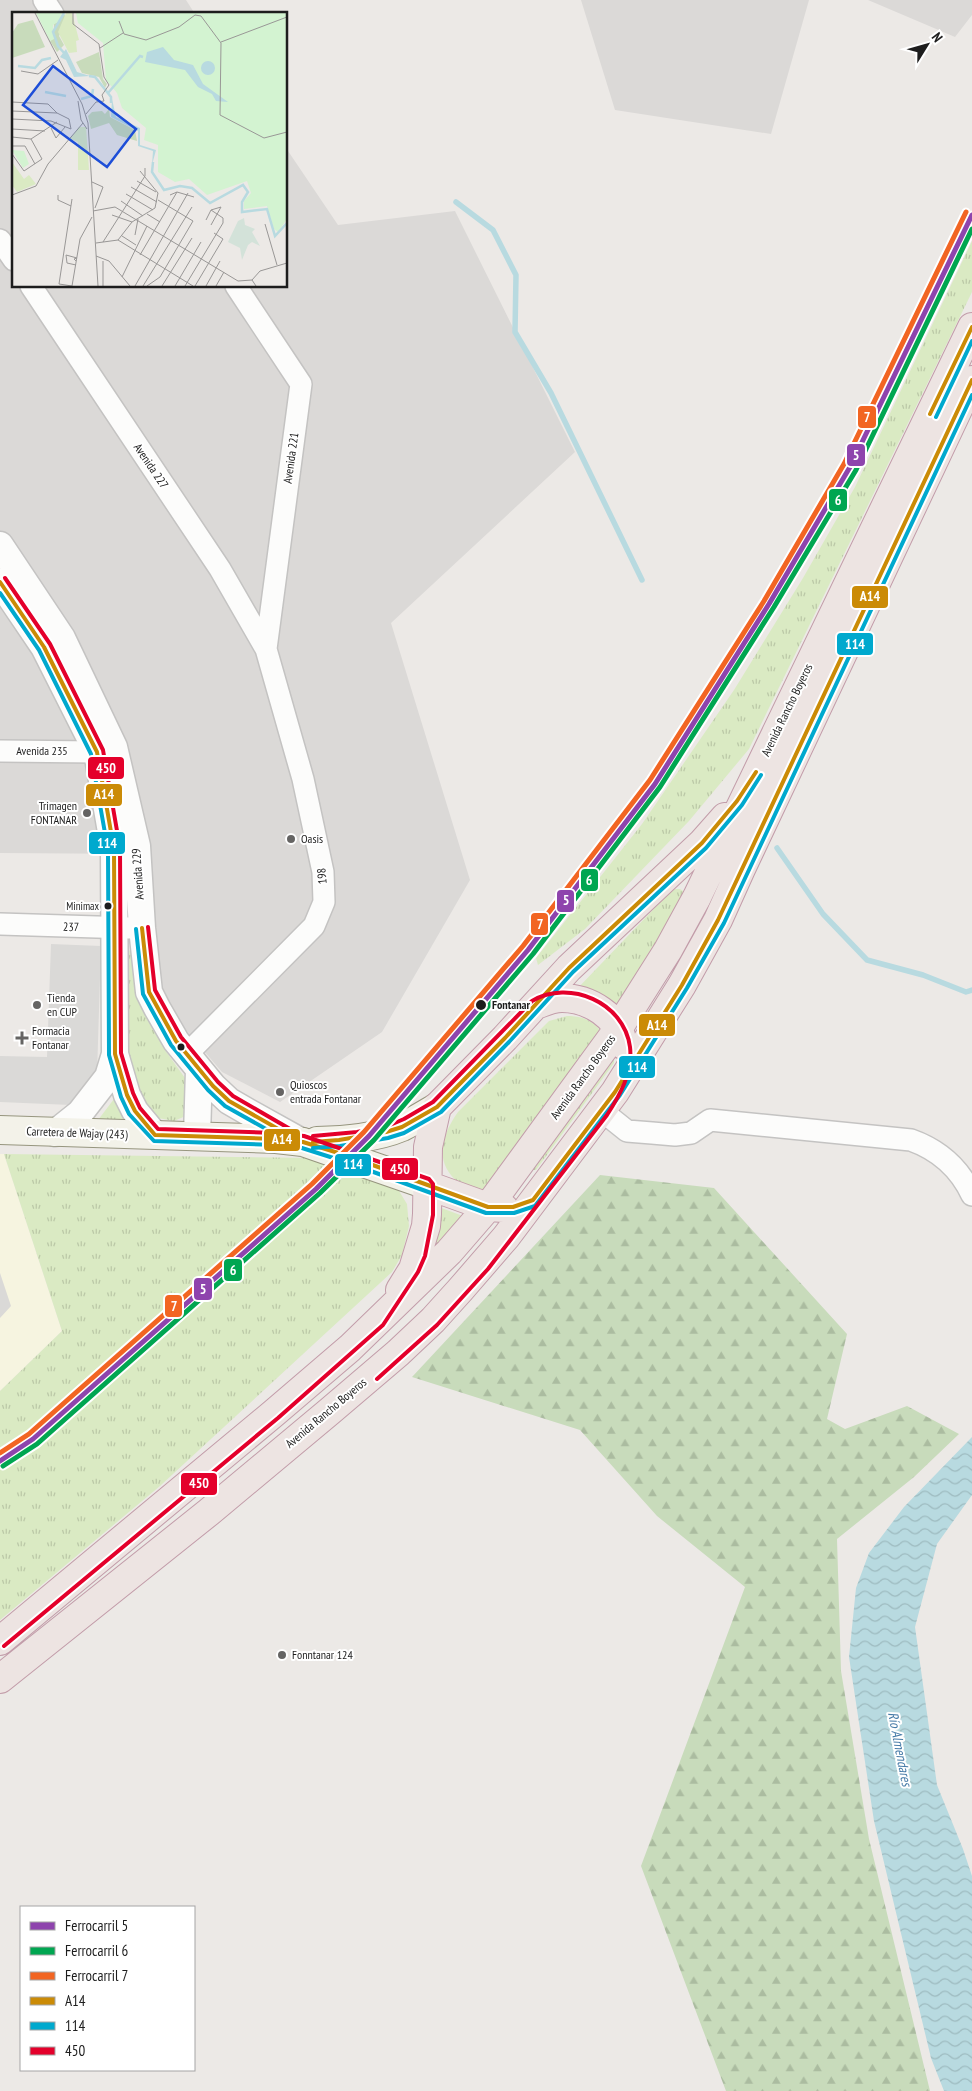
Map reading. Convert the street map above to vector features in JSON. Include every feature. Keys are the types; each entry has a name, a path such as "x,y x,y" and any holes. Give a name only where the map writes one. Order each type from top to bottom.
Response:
{"highway":[{"name":"Avenida Rancho Boyeros","path":"0,1641 259,1426 378,1321 449,1252 488,1208 618,1029 668,950 697,897 972,327"},
{"name":"Avenida Rancho Boyeros","path":"0,1679 210,1512 398,1353 433,1320 467,1283 608,1102 682,985 718,920 972,380"},
{"path":"378,1321 413,1269 419,1254 428,1214 428,1147 436,1107 590,948 702,843 737,802 762,762"},
{"path":"536,1005 550,999 562,998 585,1002 604,1012 618,1029 624,1050 622,1065 608,1102"},
{"path":"427,1185 488,1208 513,1207 533,1200"}],"main road":[{"name":"Carretera de Wajay (243)","path":"0,1130 276,1139 303,1142 339,1140 386,1132 402,1127 436,1107"},
{"name":"Carretera de Wajay (243)","path":"303,1142 427,1185"}],"street":[{"path":"44,0 52,12"},
{"path":"0,240 12,257"},
{"name":"Avenida 227","path":"32,288 220,569 266,649"},
{"name":"Avenida 221","path":"237,288 301,384 266,649"},
{"name":"Avenida 229","path":"0,545 62,638 105,749 137,846 142,928 149,992 167,1027 192,1062 229,1101 303,1142"},
{"name":"Avenida 229","path":"0,582 44,647 105,749 114,849 115,1054 127,1095 135,1111 154,1135"},
{"name":"198","path":"192,1062 314,926 324,902 323,872 303,779 266,649"},
{"name":"Avenida 235","path":"0,751 105,749"},
{"name":"237","path":"0,924 142,928"},
{"name":"Avenida 229","path":"55,1133 80,1113 108,1077 115,1054"},
{"path":"192,1062 197,1136"},
{"path":"608,1102 627,1131 675,1135 690,1133 710,1120 911,1140 928,1146 944,1156 960,1173 972,1195"}],"shaded area":[{"path":"0,0 186,0 194,12 12,12 12,288 288,288 288,151 338,225 455,211 575,452 391,623 470,880 382,1032 280,1102 222,1072 179,1022 159,982 145,854 0,853"},
{"path":"581,0 809,0 771,134 615,110"},
{"path":"868,0 972,0 972,15 955,37"},
{"path":"51,944 101,946 97,1074 71,1105 0,1102 0,1056 47,1057"},
{"path":"0,1154 4,1154 62,1331 0,1391"},
{"path":"0,1273 11,1306 0,1318"}],"green space":[{"path":"972,241 972,292 749,749 689,821 585,929 538,965 536,958 642,824 734,690 803,578 855,487"},
{"path":"680,889 686,893 624,1007 594,993 576,990 670,892"},
{"path":"127,950 132,951 143,1008 165,1050 185,1078 192,1097 188,1115 174,1121 158,1118 139,1103 123,1066"},
{"path":"567,1016 588,1020 597,1027 603,1036 484,1196 465,1188 451,1176 443,1158 444,1140 452,1121 458,1112 549,1021"},
{"path":"614,1042 614,1063 536,1170 531,1170"},
{"path":"114,1099 127,1120 98,1120"},
{"path":"4,1154 313,1158 396,1186 407,1204 409,1226 402,1255 392,1272 160,1486 0,1620 0,1391 62,1331"},
{"path":"600,1175 714,1188 847,1334 827,1419 845,1429 907,1406 959,1434 914,1477 837,1539 841,1671 869,1839 930,2091 726,2091 641,1866 745,1587 657,1516 580,1430 412,1377"},
{"path":"436,1206 471,1219 435,1248 437,1229"}],"water":[{"name":"Río Almendares","path":"972,1437 972,1495 937,1544 915,1627 937,1785 972,1876 972,2091 944,2091 931,2058 874,1821 849,1657 856,1588 869,1553 904,1507"}],"waterway":[{"path":"456,202 493,230 516,275 515,332 551,393 642,580"},
{"path":"777,848 823,914 867,960 923,975 966,992 972,990"}],"rail line":[{"name":"7","path":"0,1453 29,1434 312,1184 364,1132 523,946 650,780 764,601 844,464 966,212"},
{"name":"5","path":"0,1461 33,1439 316,1189 369,1136 528,950 655,784 769,604 850,467 972,215"},
{"name":"6","path":"3,1466 37,1444 320,1193 374,1140 533,954 660,787 774,607 856,470 972,229"}],"transit line":[{"name":"A14","path":"930,414 972,327"},
{"name":"114","path":"936,417 972,341"},
{"name":"A14","path":"0,582 44,647 97,752 114,849 115,1054 127,1095 135,1111 155,1135 276,1139 303,1142 348,1156 488,1207 513,1207 533,1200 615,1092 682,985 718,920 972,380"},
{"name":"114","path":"0,593 39,650 91,754 108,850 109,1055 121,1097 129,1114 154,1141 276,1145 302,1148 486,1213 514,1213 535,1206 620,1095 687,988 724,923 972,395"},
{"name":"450","path":"4,1646 278,1418 383,1325 418,1272 425,1256 433,1215 433,1184 429,1179 304,1136 276,1133 158,1129 140,1108 133,1093 121,1053 120,848 103,750 50,644 5,578"},
{"name":"A14","path":"313,1142 339,1140 386,1132 402,1127 437,1107 505,1038 569,968 702,843 737,801 756,772"},
{"name":"114","path":"313,1148 340,1146 388,1138 404,1133 441,1112 573,972 706,848 742,805 761,775"},
{"name":"450","path":"148,927 155,990 181,1037 218,1082 233,1096 297,1133"},
{"name":"A14","path":"142,928 149,992 176,1041 213,1086 229,1101 294,1138"},
{"name":"114","path":"136,929 143,994 171,1045 208,1090 225,1106 291,1143"},
{"name":"450","path":"313,1136 357,1132 390,1125 433,1102 532,1001 547,995 562,993 578,994 593,999 606,1007 626,1031 630,1047 630,1065 621,1091 607,1115 488,1269 437,1325 377,1379"}],"place":[{"name":"Trimagen FONTANAR","path":"87,813"},
{"name":"Oasis","path":"291,839"},
{"name":"Minimax","path":"108,906"},
{"name":"Tienda en CUP","path":"37,1005"},
{"name":"Fontanar","path":"481,1005"},
{"name":"Formacia Fontanar","path":"22,1038"},
{"name":"Quioscos entrada Fontanar","path":"280,1092"},
{"name":"Fonntanar 124","path":"282,1655"}]}
